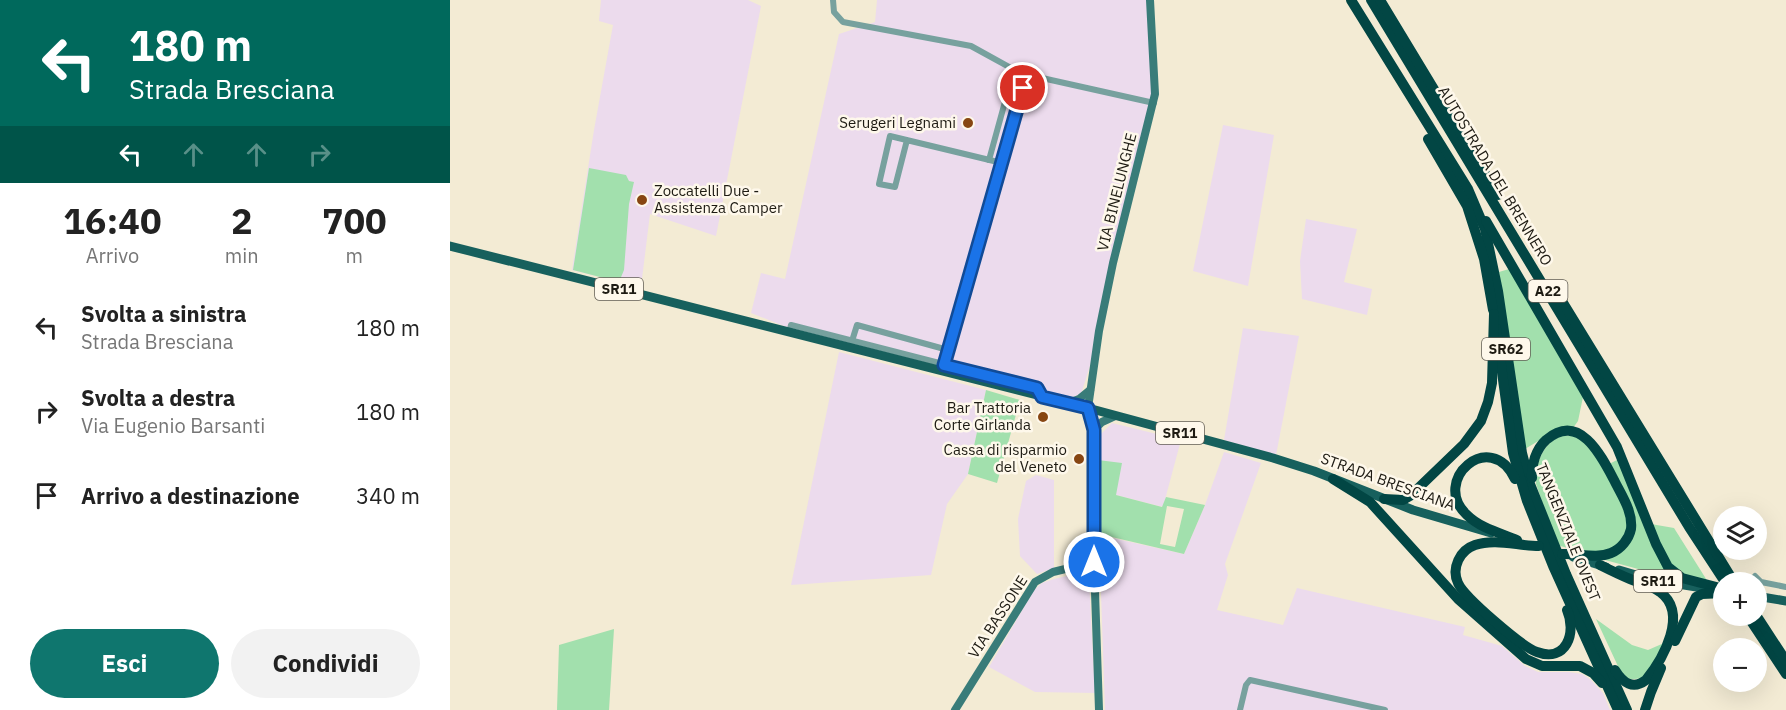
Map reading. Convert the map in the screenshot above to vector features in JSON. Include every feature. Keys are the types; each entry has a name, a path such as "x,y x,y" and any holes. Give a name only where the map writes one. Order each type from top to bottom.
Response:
{"highway":[{"name":"TANGENZIALE OVEST","path":"1344,0 1467,206 1484,259 1513,453 1527,501 1617,710"},
{"name":"TANGENZIALE OVEST","path":"1351,0 1468,189 1485,229 1493,265 1522,453 1530,484 1566,574 1627,710"},
{"name":"AUTOSTRADA DEL BRENNERO","path":"1371,0 1689,527 1713,574"},
{"name":"AUTOSTRADA DEL BRENNERO","path":"1380,0 1728,572"},
{"path":"1468,189 1617,447 1656,544 1668,567 1682,578 1713,588"},
{"path":"1384,499 1403,500 1410,496 1474,433 1486,409 1492,382 1494,314"},
{"path":"1554,544 1533,483 1532,469 1537,452 1544,442 1558,433 1571,432 1586,438 1599,452 1625,502 1631,524 1628,538 1616,550 1602,555 1562,554"},
{"path":"1514,542 1478,524 1461,509 1456,498 1455,487 1465,467 1476,459 1489,457 1507,465 1535,522"},
{"path":"1333,479 1370,502 1458,599 1522,656 1542,666 1577,665 1589,669 1602,684 1617,710"},
{"path":"1539,546 1514,542 1488,542 1468,548 1458,561 1456,578 1468,596 1521,643 1535,652 1544,654 1554,653 1563,648 1572,632 1570,617 1555,583 1550,558"},
{"path":"1566,574 1620,677 1630,684 1640,684 1651,673 1670,638 1674,622 1672,608 1659,590 1600,565"},
{"path":"1646,710 1653,685 1694,600 1702,594 1713,592"},
{"path":"1754,626 1786,674"},
{"path":"1763,626 1786,661"}],"main road":[{"name":"STRADA BRESCIANA","path":"450,246 789,333 943,368 1024,389 1042,397 1273,458 1384,499 1514,542"},
{"path":"1539,546 1562,554"},
{"name":"SR11","path":"1575,555 1600,565 1653,580 1713,589"},
{"path":"1767,598 1786,601"}],"street":[{"path":"833,0 837,18 853,26 971,46 1031,79 1042,78 1154,103"},
{"name":"VIA BINELUNGHE","path":"1088,408 1113,263 1154,103 1150,0"},
{"path":"988,160 1014,69"},
{"path":"943,368 1023,88 1031,79"},
{"path":"907,140 895,188 879,184 890,136 907,140 988,160 1002,163"},
{"name":"STRADA BRESCIANA","path":"789,333 791,325 943,368"},
{"path":"852,341 857,325 948,350"},
{"path":"1065,403 1079,399 1090,390"},
{"path":"1088,408 1094,430 1094,562 1099,710"},
{"path":"1094,430 1114,416"},
{"name":"VIA BASSONE","path":"955,710 1035,582 1053,572 1094,562"},
{"path":"1767,583 1786,587"},
{"path":"1240,710 1246,686 1250,680 1357,707 1386,710"}],"shaded area":[{"path":"601,0 748,0 761,6 716,236 650,214 641,287 572,270 613,25 599,21"},
{"path":"877,0 1147,0 1153,98 1094,353 1081,394 1068,399 789,328 751,313 761,273 785,279 839,34 875,22"},
{"path":"1223,125 1274,135 1248,286 1193,271"},
{"path":"1306,219 1357,229 1344,282 1372,289 1367,315 1302,299 1300,261"},
{"path":"1243,328 1299,336 1276,455 1224,440"},
{"path":"839,352 986,390 968,474 947,504 931,575 791,585"},
{"path":"1112,423 1181,440 1163,507 1116,495 1098,460 1097,438"},
{"path":"1224,452 1261,463 1225,564 1228,575 1217,610 1283,625 1297,588 1465,627 1463,635 1502,646 1525,666 1538,672 1582,674 1603,693 1610,710 1105,710 1099,535 1184,554"},
{"path":"1036,475 1054,480 1054,568 1037,574 1020,556 1018,519 1026,481"},
{"path":"1075,574 1082,575 1089,580 1095,693 1035,692 989,667 1034,590 1042,583"}],"green space":[{"path":"589,168 626,175 629,181 634,182 629,204 624,270 619,282 573,270"},
{"path":"1509,269 1583,397 1578,421 1573,428 1558,429 1525,449 1499,272"},
{"path":"986,390 1020,400 997,483 968,474"},
{"path":"1560,436 1575,436 1594,449 1626,511 1628,533 1611,551 1585,553 1557,545 1536,484 1536,477 1538,462 1544,450"},
{"path":"1619,459 1667,571 1664,576 1605,560 1632,537 1609,464"},
{"path":"1098,460 1122,463 1116,495 1162,507 1166,497 1205,505 1184,554 1099,534","holes":["1167,506 1184,509 1175,547 1160,544"]},
{"path":"1651,524 1674,528 1708,582 1676,569 1665,555"},
{"path":"1596,619 1632,645 1648,650 1664,643 1650,671 1639,678 1623,677"},
{"path":"614,629 609,710 557,710 559,645"}],"place":[{"name":"Serugeri Legnami","path":"968,123"},
{"name":"Zoccatelli Due - Assistenza Camper","path":"642,200"},
{"name":"Bar Trattoria Corte Girlanda","path":"1043,417"},
{"name":"Cassa di risparmio del Veneto","path":"1079,459"}],"route":[{"path":"1023,88 944,365 1037,388 1042,397 1088,408 1094,430 1094,562"}]}
